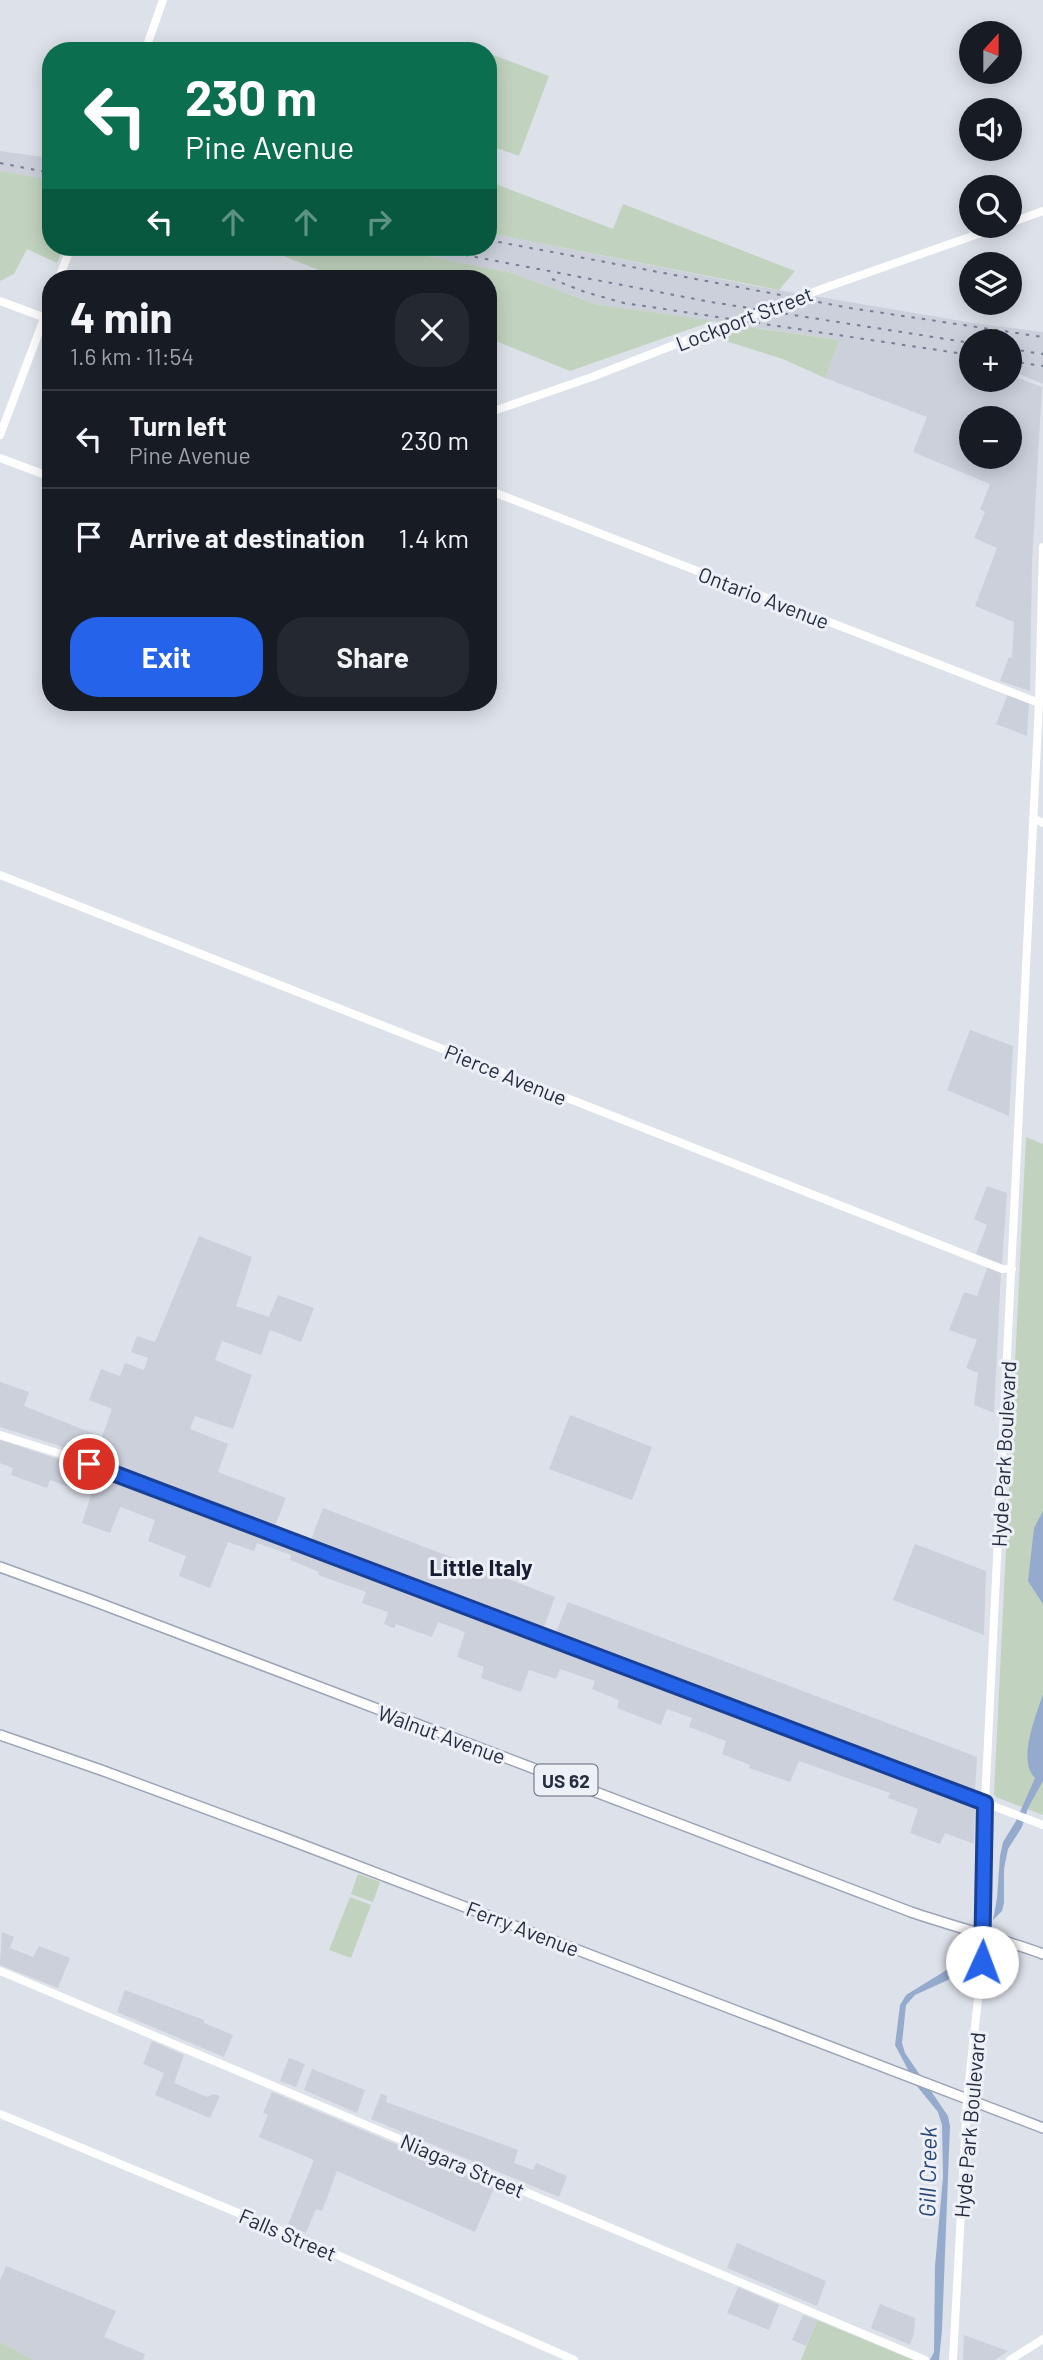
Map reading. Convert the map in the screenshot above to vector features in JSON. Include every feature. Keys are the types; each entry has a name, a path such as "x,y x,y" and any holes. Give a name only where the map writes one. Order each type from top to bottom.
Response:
{"main road":[{"name":"Walnut Avenue","path":"0,1567 898,1907 1043,1954"},
{"name":"Ferry Avenue","path":"0,1735 282,1837 1043,2128"}],"street":[{"path":"148,42 163,0"},
{"path":"1022,219 1043,211"},
{"name":"Lockport Street","path":"497,411 830,286 967,238"},
{"path":"0,301 42,317"},
{"path":"0,435 42,331"},
{"path":"0,458 42,474"},
{"name":"Ontario Avenue","path":"497,493 1039,703"},
{"name":"Hyde Park Boulevard","path":"953,2360 967,2100 981,1989 984,1935 985,1803 1039,703 1043,547"},
{"path":"1033,818 1043,823"},
{"name":"Pierce Avenue","path":"0,875 1002,1269 1012,1269"},
{"path":"0,1436 71,1457 166,1492 1043,1825"},
{"name":"Niagara Street","path":"0,1972 925,2360"},
{"name":"Falls Street","path":"0,2113 308,2242 574,2360"},
{"path":"1010,2360 1043,2339"}],"shaded area":[{"path":"0,151 42,157 42,178 0,171"},
{"path":"497,235 760,287 1020,329 959,329 959,392 1022,392 1022,380 1042,387 1032,562 1030,691 1000,681 1009,657 1012,658 1014,622 975,606 997,548 974,538 985,512 980,509 990,484 913,452 927,417 825,378 839,340 595,304 512,273 428,256 497,256"},
{"path":"1022,329 1043,332 1043,384 1022,375"},
{"path":"1008,694 1029,702 1027,736 996,724"},
{"path":"970,1030 1013,1046 1009,1116 947,1090"},
{"path":"987,1186 1007,1193 1002,1264 976,1254 987,1225 974,1219"},
{"path":"199,1236 252,1257 236,1306 269,1317 278,1295 314,1308 301,1342 270,1330 261,1355 222,1341 215,1360 252,1375 233,1429 195,1416 190,1429 228,1444 218,1472 286,1498 275,1526 60,1446 0,1427 0,1382 29,1392 24,1406 102,1437 112,1409 89,1400 101,1369 120,1376 125,1363 144,1370 148,1358 131,1352 137,1336 155,1342"},
{"path":"988,1266 1001,1271 994,1413 974,1405 978,1373 966,1368 977,1340 949,1330 964,1292 977,1296"},
{"path":"570,1415 652,1447 632,1500 549,1469"},
{"path":"0,1440 153,1493 973,1805 974,1844 945,1833 940,1844 910,1833 918,1809 888,1798 890,1793 799,1761 790,1782 749,1768 750,1765 722,1754 726,1741 689,1727 692,1718 667,1709 661,1725 617,1708 619,1700 592,1689 595,1681 560,1669 556,1679 529,1670 521,1692 481,1678 484,1667 457,1657 465,1632 438,1622 432,1637 396,1624 394,1628 384,1624 388,1612 362,1603 366,1592 318,1575 319,1572 290,1560 291,1555 257,1543 254,1551 228,1542 210,1588 179,1576 186,1556 148,1541 155,1520 120,1507 110,1533 82,1523 91,1495 50,1480 47,1488 11,1475 13,1468 0,1463"},
{"path":"323,1508 555,1597 544,1627 311,1540"},
{"path":"915,1544 986,1571 984,1635 893,1600"},
{"path":"568,1602 977,1757 975,1790 556,1632"},
{"path":"2,1932 14,1937 10,1948 33,1957 39,1946 70,1958 58,1988 0,1965"},
{"path":"125,1990 204,2020 204,2023 233,2035 224,2057 117,2012"},
{"path":"152,2041 184,2055 174,2083 207,2097 214,2094 220,2096 210,2118 155,2095 164,2073 143,2064"},
{"path":"289,2058 305,2064 296,2087 280,2081"},
{"path":"312,2069 365,2090 357,2113 304,2090"},
{"path":"272,2092 495,2186 475,2232 337,2171 322,2211 316,2209 306,2233 288,2225 314,2160 259,2137 268,2115 263,2113"},
{"path":"381,2094 387,2096 386,2102 518,2150 514,2163 533,2170 536,2163 567,2176 559,2197 371,2119"},
{"path":"737,2243 826,2281 817,2306 727,2268"},
{"path":"6,2266 116,2311 104,2337 145,2354 143,2360 34,2360 0,2342 0,2281"},
{"path":"738,2287 779,2305 769,2330 727,2313"},
{"path":"880,2304 915,2318 910,2345 871,2328"},
{"path":"803,2315 817,2320 806,2346 792,2340"},
{"path":"964,2335 1008,2351 995,2360 963,2360"}],"green space":[{"path":"497,56 549,76 519,156 497,148"},
{"path":"0,171 42,178 42,256 27,249 14,274 0,281"},
{"path":"497,184 613,229 623,204 795,271 779,290 497,235"},
{"path":"42,256 60,256 57,263"},
{"path":"284,256 428,256 512,273 595,304 713,321 570,371 497,342 497,270 319,270"},
{"path":"742,326 839,340 825,378 783,359 713,337"},
{"path":"1026,1137 1043,1144 1043,1815 994,1794"},
{"path":"358,1874 380,1882 373,1902 351,1894"},
{"path":"350,1897 371,1905 351,1958 329,1950"},
{"path":"817,2320 913,2360 801,2360"},
{"path":"0,2342 34,2360 0,2360"}],"water":[{"path":"1043,1511 1043,1604 1028,1581 1034,1528"},
{"path":"1043,1694 1043,1781 1028,1808 1022,1827 1008,1849 1004,1869 1004,1903 1002,1911 993,1920 1003,1842 1016,1821 1035,1778 1030,1770 1028,1749"},
{"path":"968,1944 967,1952 948,1980 915,1995 906,2005 902,2043 905,2053 948,2116 950,2126 942,2330 939,2360 930,2360 934,2352 935,2266 943,2177 942,2125 938,2112 916,2085 895,2045 900,2005 906,1995 945,1971"}],"railway":[{"path":"0,163 42,171"},
{"path":"497,242 850,308 1043,337"},
{"path":"470,256 711,302 959,341"},
{"path":"552,279 624,303 959,353"},
{"path":"1022,351 1043,354"},
{"path":"1022,363 1043,366"}],"district":[{"name":"Little Italy","path":"481,1567"}],"route":[{"path":"89,1464 985,1803 982,1962"}],"water label":[{"name":"Gill Creek","path":"927,2172"}]}
